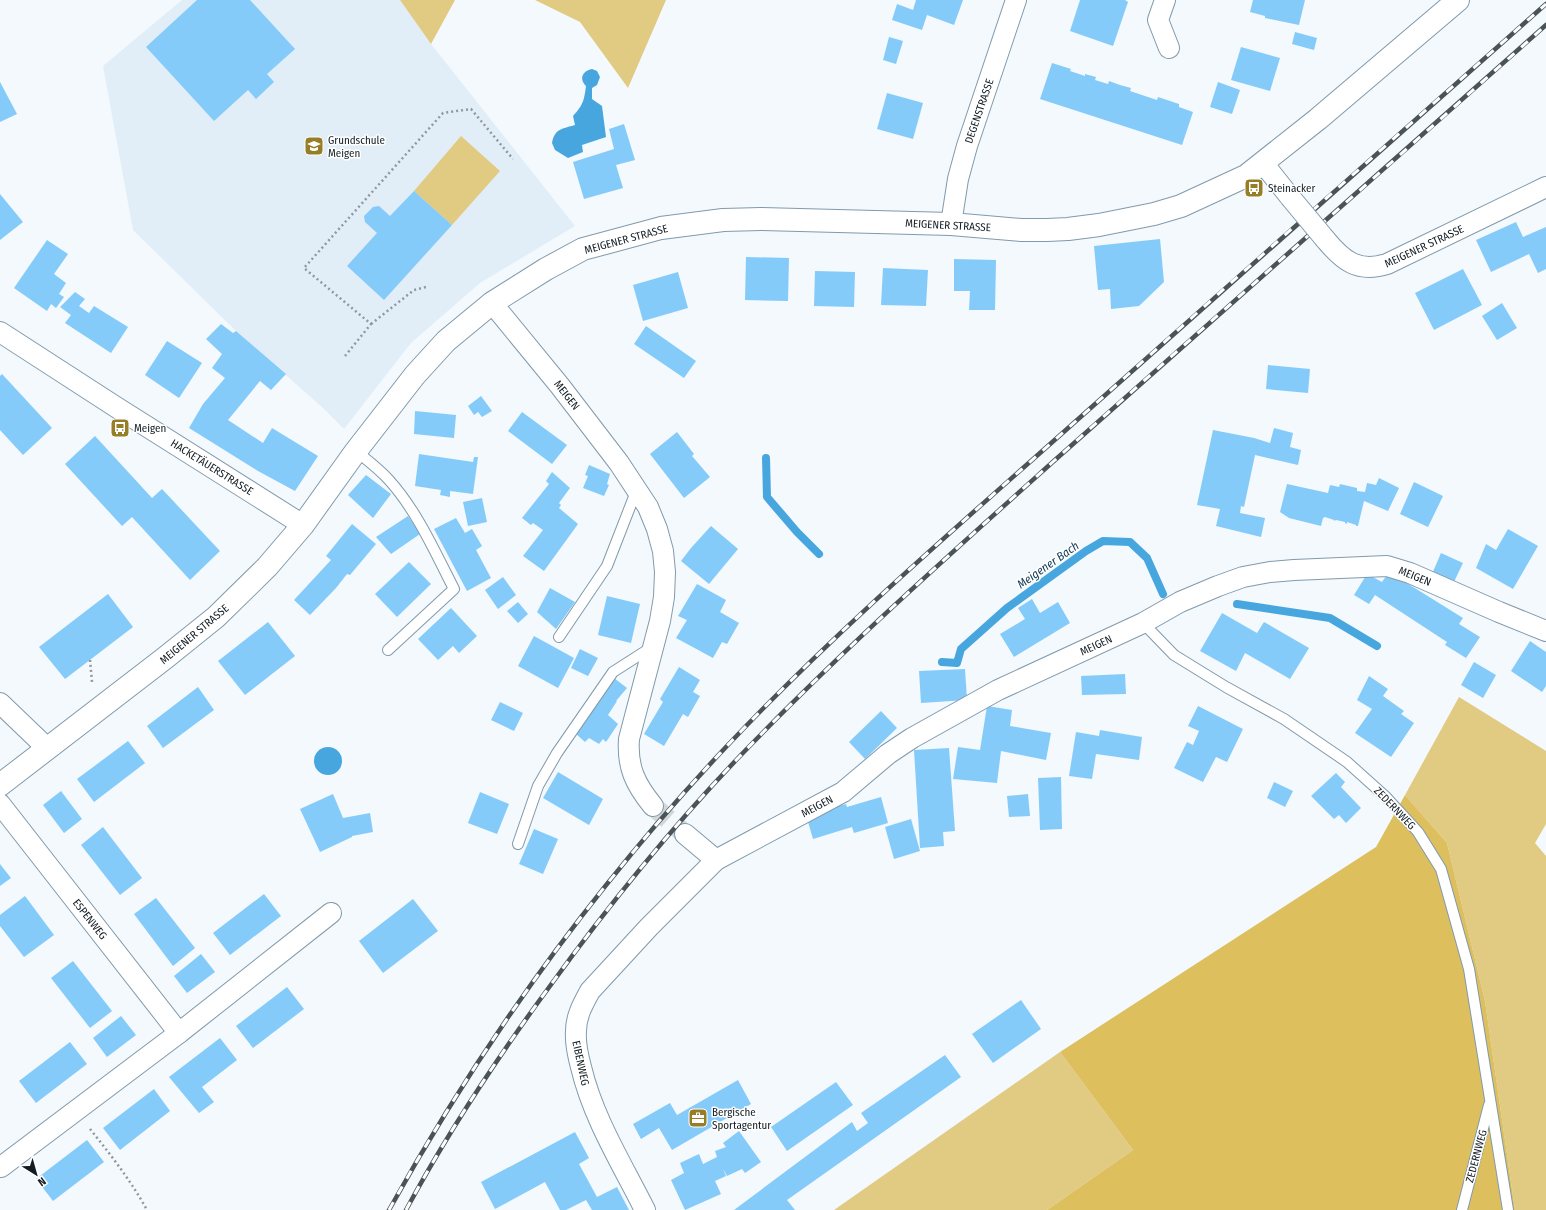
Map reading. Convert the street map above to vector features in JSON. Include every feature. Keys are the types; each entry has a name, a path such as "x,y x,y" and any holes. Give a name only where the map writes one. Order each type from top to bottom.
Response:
{"street":[{"name":"DEGENSTRASSE","path":"951,224 958,179 967,146 1016,0"},
{"path":"1165,0 1158,20 1169,48"},
{"path":"1263,164 1458,0"},
{"name":"MEIGENER STRASSE","path":"0,785 216,617 267,567 303,524 356,451 415,375 446,341 492,303 546,269 583,249 662,228 723,220 761,219 951,224 1021,230 1068,229 1099,226 1154,214 1180,206 1246,176 1263,164 1338,255 1355,265 1379,267 1546,187"},
{"name":"MEIGEN","path":"492,303 560,386 619,463 648,507 658,529 663,551 665,572 664,597 660,621 629,739 628,756 636,783 653,806"},
{"name":"HACKETÄUERSTRASSE","path":"0,332 116,407 303,524"},
{"name":"MEIGEN","path":"716,860 843,792 888,754 906,742 998,690 1143,623 1180,602 1243,577 1294,570 1387,566 1410,573 1546,631"},
{"path":"0,703 47,748"},
{"name":"ESPENWEG","path":"0,804 179,1033"},
{"path":"685,834 716,860"},
{"name":"EIBENWEG","path":"645,1210 594,1109 585,1085 577,1050 576,1032 578,1018 583,1003 590,991 649,927 716,860"},
{"path":"1,1167 179,1033 331,913"}],"lane":[{"path":"356,451 388,479 399,493 418,520 454,589 388,650"},
{"path":"560,637 607,566 637,490"},
{"name":"ZEDERNWEG","path":"1143,623 1174,656 1284,719 1348,762 1386,797 1418,832 1442,868 1469,969 1508,1210"},
{"path":"518,844 538,786 557,753 613,672 652,647"},
{"name":"ZEDERNWEG","path":"1462,1210 1490,1101"}],"path":[{"path":"371,324 304,268 443,113 471,109 513,159"},
{"path":"345,356 371,324 414,290 426,287"},
{"path":"90,660 92,683 98,678"},
{"path":"86,1124 117,1163 136,1190 147,1210"}],"shaded area":[{"name":"Grundschule Meigen","path":"182,0 400,0 431,44 575,226 480,283 411,343 344,429 323,408 236,331 133,230 103,66"},
{"path":"400,0 455,0 431,44"},
{"path":"535,0 666,0 628,88 580,22"},
{"path":"461,136 500,171 452,225 414,191"},
{"path":"1459,697 1546,751 1546,824 1535,843 1546,856 1546,1210 1515,1210 1485,1001 1447,843 1405,795"},
{"path":"1405,795 1447,843 1485,1001 1515,1210 1047,1210 1133,1150 1060,1052 1376,847"},
{"path":"1060,1052 1133,1150 1047,1210 834,1210"}],"water":[{"path":"592,69 597,71 600,77 597,85 592,88 592,99 602,106 606,137 582,145 583,152 568,158 555,150 552,143 553,138 557,132 563,128 575,125 573,116 581,106 584,99 586,86 582,78 584,73"},
{"path":"328,747 338,751 342,761 338,771 328,775 318,771 314,761 318,751"}],"building":[{"path":"197,0 250,0 295,49 267,74 274,82 256,99 248,90 214,121 146,47"},
{"path":"916,0 963,0 954,25 927,15 922,30 892,20 897,4 913,10"},
{"path":"1080,0 1125,0 1128,2 1113,46 1070,31"},
{"path":"1253,0 1305,0 1299,25 1265,18 1265,16 1250,12"},
{"path":"1295,32 1317,38 1314,50 1292,44"},
{"path":"889,37 903,41 896,64 883,60"},
{"path":"1241,47 1280,58 1270,91 1231,80"},
{"path":"1052,63 1071,69 1070,71 1085,76 1085,74 1096,77 1095,80 1108,84 1109,81 1131,88 1130,91 1157,100 1158,97 1179,104 1179,107 1193,112 1182,145 1040,99"},
{"path":"0,82 17,114 0,122"},
{"path":"1218,82 1240,90 1232,114 1210,107"},
{"path":"887,93 923,103 913,139 877,129"},
{"path":"624,124 635,160 616,165 623,188 584,199 573,162 614,149 609,129"},
{"path":"414,191 452,225 384,300 347,266 377,233 365,222 364,216 373,207 379,206 390,216"},
{"path":"0,194 23,222 0,240"},
{"path":"1516,222 1523,237 1546,227 1546,269 1538,273 1529,254 1491,272 1476,240"},
{"path":"1160,239 1164,282 1139,306 1111,309 1110,289 1098,290 1094,246"},
{"path":"47,240 68,254 54,274 66,283 59,294 64,297 56,308 51,304 47,311 14,288"},
{"path":"746,257 789,258 788,301 745,300"},
{"path":"954,259 996,260 995,310 969,310 970,291 954,291"},
{"path":"883,268 928,270 926,306 881,305"},
{"path":"1463,269 1482,305 1434,330 1415,293"},
{"path":"815,271 855,272 854,307 814,306"},
{"path":"678,272 688,308 643,321 633,285"},
{"path":"75,292 85,299 79,306 89,313 94,306 128,327 111,353 65,323 71,315 60,307"},
{"path":"1502,303 1517,328 1497,340 1482,316"},
{"path":"221,324 233,333 236,331 286,374 271,390 260,381 228,420 263,443 272,428 318,456 295,491 258,471 189,428 203,404 225,378 212,368 222,354 206,339"},
{"path":"646,326 696,361 684,378 634,344"},
{"path":"167,341 202,363 179,398 145,375"},
{"path":"1268,365 1310,369 1308,393 1266,389"},
{"path":"2,374 52,428 23,455 0,430 0,376"},
{"path":"481,396 492,411 482,417 478,412 474,415 468,406"},
{"path":"415,411 456,415 454,438 414,434"},
{"path":"522,412 567,445 552,464 508,431"},
{"path":"1274,428 1293,433 1290,447 1301,450 1298,465 1255,455 1244,507 1241,506 1240,513 1265,518 1261,537 1216,526 1220,509 1197,505 1213,430 1254,438 1270,443"},
{"path":"677,432 694,454 692,456 710,477 684,498 650,454"},
{"path":"95,436 152,498 162,489 220,551 190,580 132,517 122,526 65,464"},
{"path":"419,454 473,462 474,457 478,457 473,494 450,491 450,497 440,495 441,490 415,486"},
{"path":"589,465 610,474 607,484 609,485 604,496 583,488 588,476 585,475"},
{"path":"552,472 570,488 559,503 561,505 559,508 578,524 544,571 523,556 543,530 533,523 531,525 522,518 549,484 546,481"},
{"path":"366,475 391,494 373,518 348,495"},
{"path":"1379,478 1399,488 1388,511 1364,501 1358,526 1347,522 1347,524 1345,522 1334,521 1325,517 1323,518 1321,526 1289,518 1280,512 1287,484 1328,493 1330,485 1339,487 1340,484 1357,488 1357,491 1365,492 1367,483 1376,485"},
{"path":"1414,482 1443,496 1428,527 1400,514"},
{"path":"482,498 487,522 468,526 463,502"},
{"path":"408,516 420,534 391,554 376,537"},
{"path":"456,518 465,533 472,529 482,546 476,550 491,578 467,591 434,529"},
{"path":"352,524 376,544 350,575 347,574 336,588 310,615 294,600 331,560 326,556"},
{"path":"711,526 738,549 709,584 681,561"},
{"path":"1508,529 1538,546 1513,589 1476,568 1486,544 1496,550"},
{"path":"1441,553 1463,563 1453,584 1432,574"},
{"path":"409,562 431,584 397,617 375,594"},
{"path":"1389,572 1463,618 1459,624 1480,637 1466,658 1445,645 1447,642 1375,595 1369,604 1354,595 1367,574 1382,582"},
{"path":"503,577 516,595 498,609 485,590"},
{"path":"697,584 726,600 720,612 739,623 727,644 722,642 713,658 676,638 687,620 678,616"},
{"path":"550,588 575,602 556,629 537,612"},
{"path":"108,594 133,627 65,679 39,647"},
{"path":"607,596 640,604 631,643 598,635"},
{"path":"1032,599 1040,613 1058,602 1070,623 1014,657 1000,634 1025,619 1018,608"},
{"path":"518,602 528,614 518,623 507,611"},
{"path":"451,608 477,636 459,653 453,646 438,660 418,639"},
{"path":"1222,613 1257,633 1264,622 1309,648 1290,679 1245,653 1236,671 1200,651"},
{"path":"268,622 295,656 245,695 218,661"},
{"path":"534,636 574,658 558,688 518,666"},
{"path":"1530,641 1546,652 1546,686 1542,692 1511,671"},
{"path":"580,649 598,658 588,676 571,668"},
{"path":"1474,662 1496,675 1483,698 1461,685"},
{"path":"679,667 700,680 693,692 700,696 688,717 683,714 664,746 644,734 663,702 660,699"},
{"path":"965,669 967,700 921,703 919,671"},
{"path":"1125,674 1126,694 1082,695 1081,676"},
{"path":"1369,676 1388,689 1383,696 1404,711 1401,714 1414,723 1391,757 1355,733 1372,709 1357,700"},
{"path":"614,678 627,688 616,701 608,715 618,724 606,742 603,739 599,744 589,738 585,742 576,734"},
{"path":"198,687 214,710 163,748 147,726"},
{"path":"500,702 523,713 514,731 491,720"},
{"path":"987,706 1012,710 1010,726 1051,733 1046,760 1001,751 997,783 953,779 958,747 980,750"},
{"path":"1198,706 1243,729 1227,762 1216,757 1203,782 1174,768 1187,742 1193,745 1199,731 1188,726"},
{"path":"881,711 897,728 865,759 849,742"},
{"path":"1100,730 1142,737 1139,760 1096,754 1092,779 1069,776 1076,732 1099,736"},
{"path":"128,741 145,763 94,802 77,779"},
{"path":"949,748 955,831 943,832 944,846 920,848 914,750"},
{"path":"558,772 603,799 589,825 543,798"},
{"path":"1336,773 1345,782 1341,787 1361,808 1346,823 1339,815 1334,819 1311,796"},
{"path":"1061,777 1062,829 1040,830 1038,778"},
{"path":"1274,782 1293,791 1285,807 1267,798"},
{"path":"61,791 82,819 64,833 43,805"},
{"path":"480,792 509,804 497,834 468,823"},
{"path":"333,794 343,818 370,813 373,832 352,836 320,852 300,809"},
{"path":"1028,794 1030,816 1009,817 1007,796"},
{"path":"881,797 888,823 854,833 852,827 813,839 806,815 846,804 847,807"},
{"path":"911,819 920,851 894,859 885,827"},
{"path":"103,827 142,878 120,895 81,845"},
{"path":"534,829 558,839 543,874 519,864"},
{"path":"0,864 11,878 0,886"},
{"path":"264,894 281,916 230,955 213,933"},
{"path":"25,896 54,935 24,957 0,926 0,915"},
{"path":"156,898 195,948 173,966 134,914"},
{"path":"413,899 438,931 383,973 359,941"},
{"path":"201,954 215,972 187,993 174,976"},
{"path":"73,961 112,1011 90,1028 51,978"},
{"path":"287,987 304,1009 253,1048 236,1026"},
{"path":"1021,1000 1041,1029 993,1063 972,1034"},
{"path":"121,1016 136,1035 107,1057 93,1038"},
{"path":"220,1038 237,1060 202,1087 214,1102 199,1113 169,1077"},
{"path":"70,1042 87,1064 36,1103 19,1081"},
{"path":"945,1055 961,1077 787,1200 795,1210 734,1210 852,1122 857,1131 868,1123 861,1113"},
{"path":"738,1080 751,1104 672,1150 659,1128 641,1139 633,1124 670,1103 677,1115"},
{"path":"836,1082 853,1105 787,1151 771,1127"},
{"path":"154,1089 170,1111 120,1150 103,1128"},
{"path":"739,1131 761,1162 745,1173 742,1169 727,1176 723,1169 726,1176 715,1181 721,1194 685,1210 671,1180 684,1173 680,1163 699,1154 703,1164 717,1157 715,1151 726,1147 723,1143"},
{"path":"575,1132 589,1158 579,1164 597,1197 617,1187 629,1210 592,1210 586,1200 566,1210 560,1210 545,1182 495,1209 481,1182"},
{"path":"87,1140 104,1162 53,1201 36,1179"}],"waterway":[{"name":"Meigener Bach","path":"766,458 767,497 797,532 819,554"},
{"name":"Meigener Bach","path":"942,662 957,663 961,649 1007,608 1086,551 1103,541 1130,542 1147,558 1163,594"},
{"name":"Meigener Bach","path":"1237,604 1330,618 1377,646"}],"tunnel":[{"path":"653,806 685,834"}],"railway":[{"path":"389,1210 462,1086 543,968 586,910 631,854 726,747 812,660 947,535 1546,4"},
{"path":"406,1210 456,1124 530,1013 617,897 714,783 816,679 935,568 1116,405 1546,25"}],"place":[{"name":"Grundschule Meigen","path":"314,146"},
{"name":"Steinacker","path":"1254,188"},
{"name":"Meigen","path":"120,428"},
{"name":"Bergische Sportagentur","path":"698,1118"}]}
